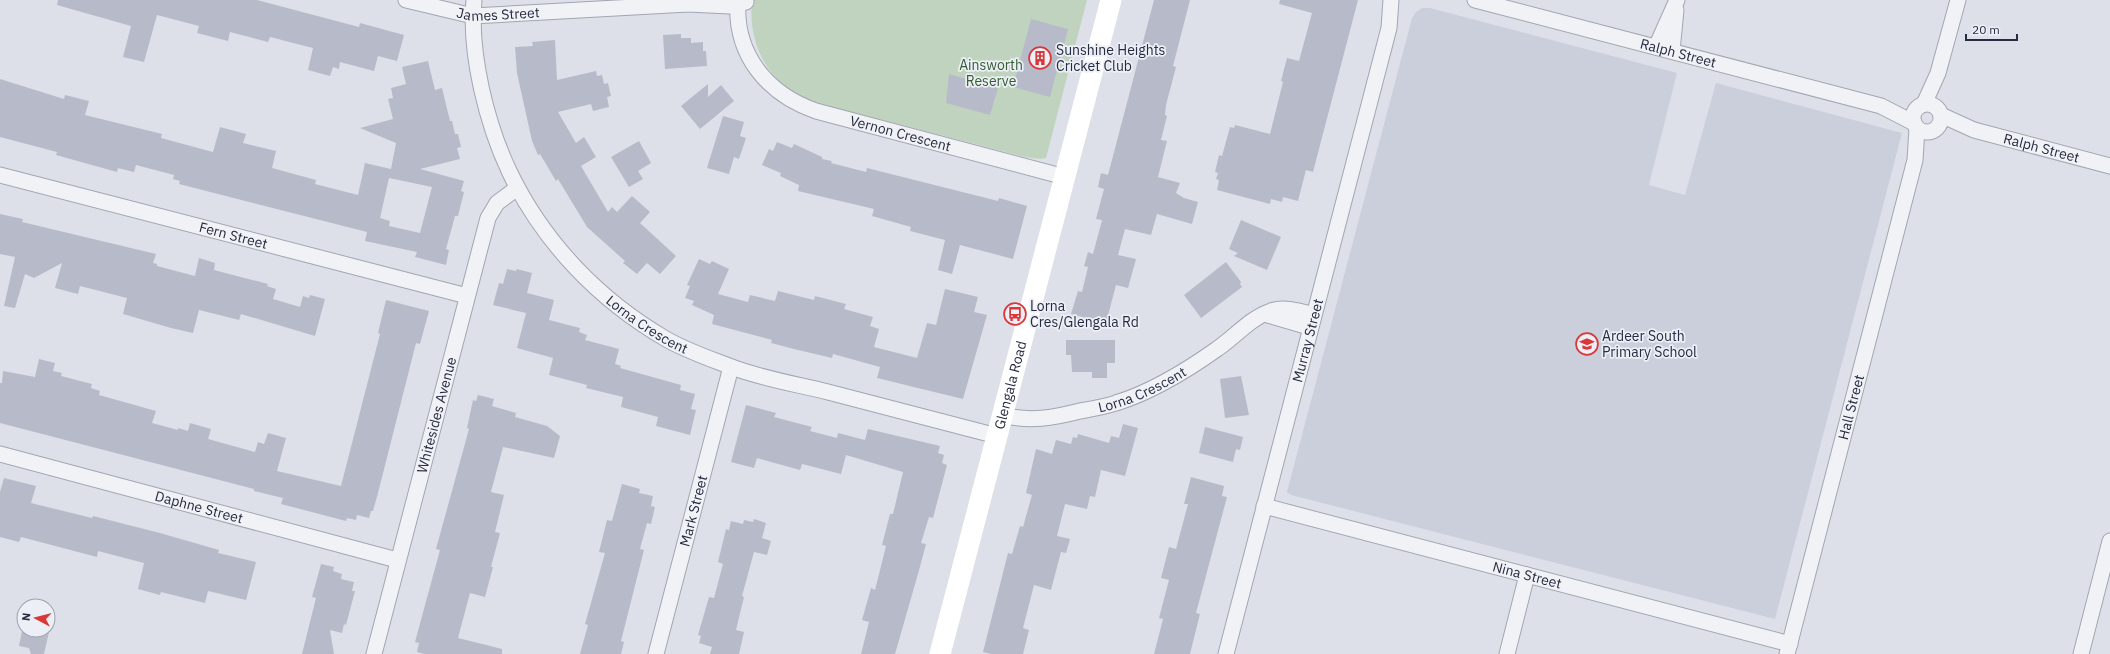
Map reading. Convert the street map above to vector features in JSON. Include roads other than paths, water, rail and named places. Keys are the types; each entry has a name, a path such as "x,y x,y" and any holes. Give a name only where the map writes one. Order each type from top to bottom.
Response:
{"street":[{"name":"James Street","path":"406,0 473,16 688,4 720,7 743,1"},
{"path":"473,16 474,0"},
{"name":"James Street","path":"688,4 706,0"},
{"name":"Glengala Road","path":"940,654 1111,0"},
{"name":"Murray Street","path":"1389,28 1391,0"},
{"name":"Murray Street","path":"1226,654 1311,321 1389,28 1402,0"},
{"name":"Ralph Street","path":"1475,0 2110,166"},
{"name":"Hall Street","path":"1789,649 1958,0"},
{"name":"Vernon Crescent","path":"743,1 753,61 772,87 782,95 806,108 1065,177"},
{"path":"1656,47 1677,2"},
{"path":"1672,51 1677,2"},
{"name":"Lorna Crescent","path":"473,16 476,54 487,112 501,155 517,188 551,242 621,310 668,340 731,367 997,436"},
{"name":"Fern Street","path":"0,175 467,296"},
{"name":"Whitesides Avenue","path":"374,654 397,560 488,218 497,203 517,188"},
{"name":"Lorna Crescent","path":"1002,415 1034,420 1116,403 1173,377 1198,362 1263,314 1311,321"},
{"name":"Mark Street","path":"656,654 731,367"},
{"name":"Daphne Street","path":"0,454 397,560"},
{"name":"Nina Street","path":"1264,506 1527,575 1789,649"},
{"path":"2081,654 2110,542"},
{"path":"1507,654 1527,575"}],"place":[{"name":"Sunshine Heights Cricket Club","path":"1040,58"},
{"name":"Lorna Cres/Glengala Rd","path":"1015,314"},
{"name":"Ardeer South Primary School","path":"1587,344"}],"park label":[{"name":"Ainsworth Reserve","path":"991,74"}]}
